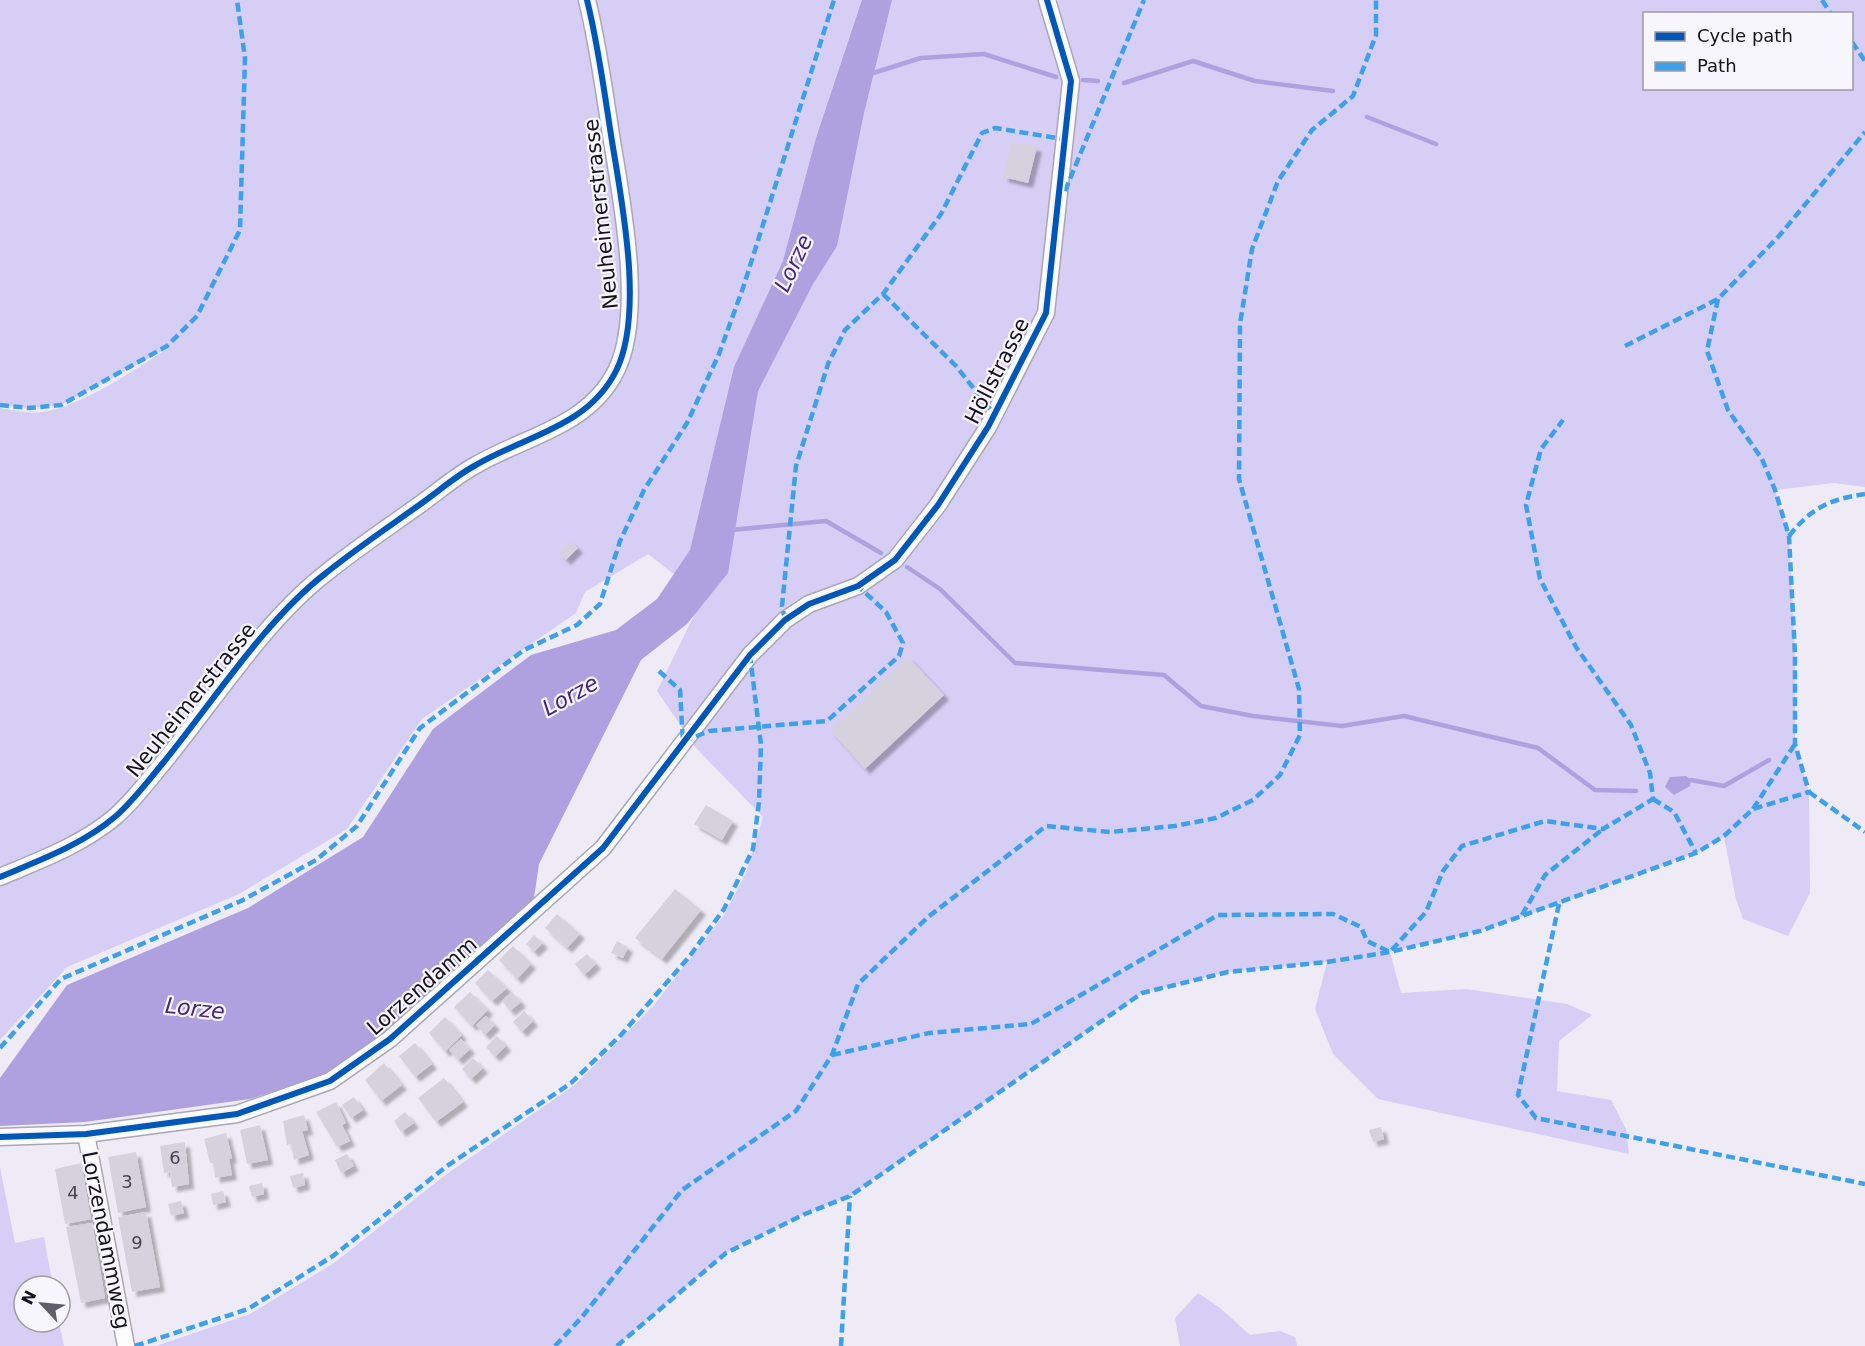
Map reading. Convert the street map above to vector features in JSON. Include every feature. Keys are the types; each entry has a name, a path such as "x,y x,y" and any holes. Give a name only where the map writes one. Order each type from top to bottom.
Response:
{"street":[{"name":"Neuheimerstrasse","path":"0,877 84,839 117,815 195,725 263,636 322,575 475,465 562,425 585,409 604,390 617,369 625,343 629,316 628,271 616,165 594,29 586,0"},
{"name":"Höllstrasse","path":"750,655 785,620 809,604 858,586 895,560 938,505 988,427 1046,312 1071,81 1047,0"},
{"name":"Lorzendamm","path":"0,1137 86,1134 237,1114 330,1081 390,1039 603,848 750,655"},
{"name":"Lorzendammweg","path":"86,1134 126,1346"}],"shaded area":[{"path":"0,0 1865,0 1865,487 1834,483 1775,490 1789,536 1795,655 1795,744 1809,792 1810,893 1788,936 1743,919 1736,899 1724,837 1696,853 1559,904 1480,931 1390,952 1401,993 1466,989 1567,1004 1592,1015 1559,1041 1557,1091 1611,1100 1626,1129 1629,1154 1378,1099 1333,1054 1315,1009 1327,962 1228,972 1142,993 850,1196 805,1214 726,1253 617,1346 156,1346 250,1314 334,1263 444,1176 576,1084 654,1005 724,915 746,873 763,817 696,748 657,691 703,597 648,554 585,592 576,613 422,719 347,829 239,894 67,967 0,1040 0,408 37,412 72,404 107,386 168,348 61,405 29,408 0,405"},
{"path":"0,1167 15,1243 44,1237 51,1274 12,1274 12,1334 62,1334 64,1346 0,1346"},
{"path":"1198,1293 1220,1308 1250,1335 1280,1331 1295,1337 1297,1346 1180,1346 1175,1318"}],"water":[{"name":"Lorze","path":"862,0 892,0 864,113 837,246 813,284 758,391 728,573 687,624 641,660 539,864 534,898 382,1036 319,1077 250,1099 85,1122 0,1126 0,1078 67,985 248,908 363,837 433,729 531,655 616,630 657,599 690,550 734,367 783,261 816,138"},
{"path":"1686,776 1691,780 1690,786 1674,795 1665,787 1670,777"}],"building":[{"path":"1012,141 1037,147 1028,183 1003,177"},
{"path":"571,541 578,548 566,560 559,553"},
{"path":"908,657 944,695 865,769 831,731"},
{"path":"706,805 733,821 722,840 694,824"},
{"path":"675,889 701,910 662,959 635,938"},
{"path":"557,914 580,934 567,948 545,928"},
{"path":"534,935 543,943 534,952 526,944"},
{"path":"617,941 628,947 623,958 611,953"},
{"path":"513,946 531,964 517,979 499,960"},
{"path":"587,954 596,964 584,975 575,964"},
{"path":"488,970 507,988 492,1001 475,983"},
{"path":"470,992 488,1010 472,1026 454,1007"},
{"path":"512,992 521,1002 510,1011 502,1001"},
{"path":"524,1011 533,1021 522,1032 513,1022"},
{"path":"486,1016 495,1025 485,1035 476,1025"},
{"path":"445,1017 462,1035 445,1052 429,1033"},
{"path":"497,1036 506,1046 495,1057 486,1047"},
{"path":"461,1039 470,1049 458,1060 449,1050"},
{"path":"415,1043 432,1064 415,1077 399,1056"},
{"path":"473,1058 483,1068 471,1079 462,1069"},
{"path":"384,1063 402,1085 381,1101 365,1080"},
{"path":"444,1078 463,1102 436,1122 418,1098"},
{"path":"354,1097 363,1110 351,1118 342,1105"},
{"path":"336,1102 346,1123 342,1125 350,1141 337,1147 316,1112"},
{"path":"405,1112 414,1123 401,1132 394,1121"},
{"path":"304,1115 308,1130 302,1131 309,1155 294,1160 291,1144 287,1145 283,1121"},
{"path":"260,1125 268,1160 247,1164 240,1130"},
{"path":"1381,1127 1384,1139 1373,1142 1369,1130"},
{"path":"226,1133 232,1158 229,1159 232,1175 215,1178 214,1163 210,1163 204,1139"},
{"path":"185,1142 189,1184 172,1187 170,1172 164,1173 160,1146"},
{"path":"136,1152 146,1207 118,1213 108,1157"},
{"path":"347,1154 354,1166 341,1173 335,1160"},
{"path":"81,1163 91,1219 65,1224 55,1169"},
{"path":"303,1173 305,1185 293,1188 290,1176"},
{"path":"262,1183 264,1194 252,1197 249,1186"},
{"path":"223,1191 226,1202 213,1205 211,1194"},
{"path":"181,1201 184,1213 171,1216 168,1204"},
{"path":"146,1212 160,1287 132,1292 118,1217"},
{"path":"92,1223 105,1298 81,1303 66,1227"}],"waterway":[{"path":"870,74 921,58 984,54 1056,77"},
{"path":"1124,83 1193,61 1255,81 1333,91"},
{"path":"1083,80 1098,81"},
{"path":"1367,117 1436,144"},
{"path":"731,530 826,521 881,553"},
{"path":"907,567 940,589 1015,663 1164,675 1201,706 1253,716 1342,726 1404,716 1538,748 1595,790 1636,791"},
{"path":"1691,780 1724,786 1769,760"}],"marked path":[{"path":"0,405 29,408 61,405 167,346 197,316 240,230 245,58 237,0"},
{"path":"0,1048 61,979 241,901 316,860 357,826 420,728 524,650 577,625 600,604 620,541 644,490 687,423 719,354 743,288 834,0"},
{"path":"1065,191 1144,0"},
{"path":"555,1346 582,1317 682,1190 796,1111 832,1055 858,984 928,917 1046,826 1110,832 1175,826 1216,818 1253,800 1280,775 1300,735 1299,689 1239,479 1240,324 1252,249 1278,181 1312,130 1353,96 1376,35 1376,0"},
{"path":"1822,0 1830,12"},
{"path":"1853,43 1865,61"},
{"path":"785,620 782,606 796,466 828,364 845,330 883,294 941,214 982,133 995,128 1063,139"},
{"path":"1625,346 1718,299 1779,236 1865,132"},
{"path":"883,294 956,366 994,414"},
{"path":"1718,299 1707,351 1728,410 1762,459 1775,490 1789,536 1795,655 1795,744 1809,792"},
{"path":"832,1055 929,1033 1031,1024 1218,915 1333,914 1361,927 1367,941 1390,952 1426,912 1443,871 1462,846 1545,821 1603,829 1653,799 1650,773 1631,725 1576,647 1540,579 1526,505 1541,449 1563,420"},
{"path":"1789,536 1805,518 1822,506 1865,494"},
{"path":"659,671 680,690 683,742 709,731 827,721 899,656 903,643 886,612 858,586"},
{"path":"135,1346 248,1309 333,1256 447,1166 571,1083 621,1035 689,957 724,909 753,849 759,802 761,745 750,655"},
{"path":"1753,809 1795,744"},
{"path":"1809,792 1865,832"},
{"path":"617,1346 726,1253 805,1214 850,1196 1142,993 1228,972 1327,962 1390,952 1480,931 1696,853 1724,836 1753,809 1809,792"},
{"path":"1653,799 1674,812 1696,853"},
{"path":"1522,915 1545,875 1603,829"},
{"path":"1559,904 1518,1095 1536,1118 1865,1184"},
{"path":"841,1346 850,1196"}],"cycle path":[{"path":"0,877 75,844 116,816 163,763 261,638 282,614 326,573 462,473 572,418 604,390 616,371 625,347 630,287 625,222 598,50 587,0"},
{"path":"0,1137 86,1134 237,1114 330,1081 390,1039 603,848 750,655 785,620 809,604 858,586 895,560 938,505 988,427 1046,313 1071,81 1047,0"}]}
